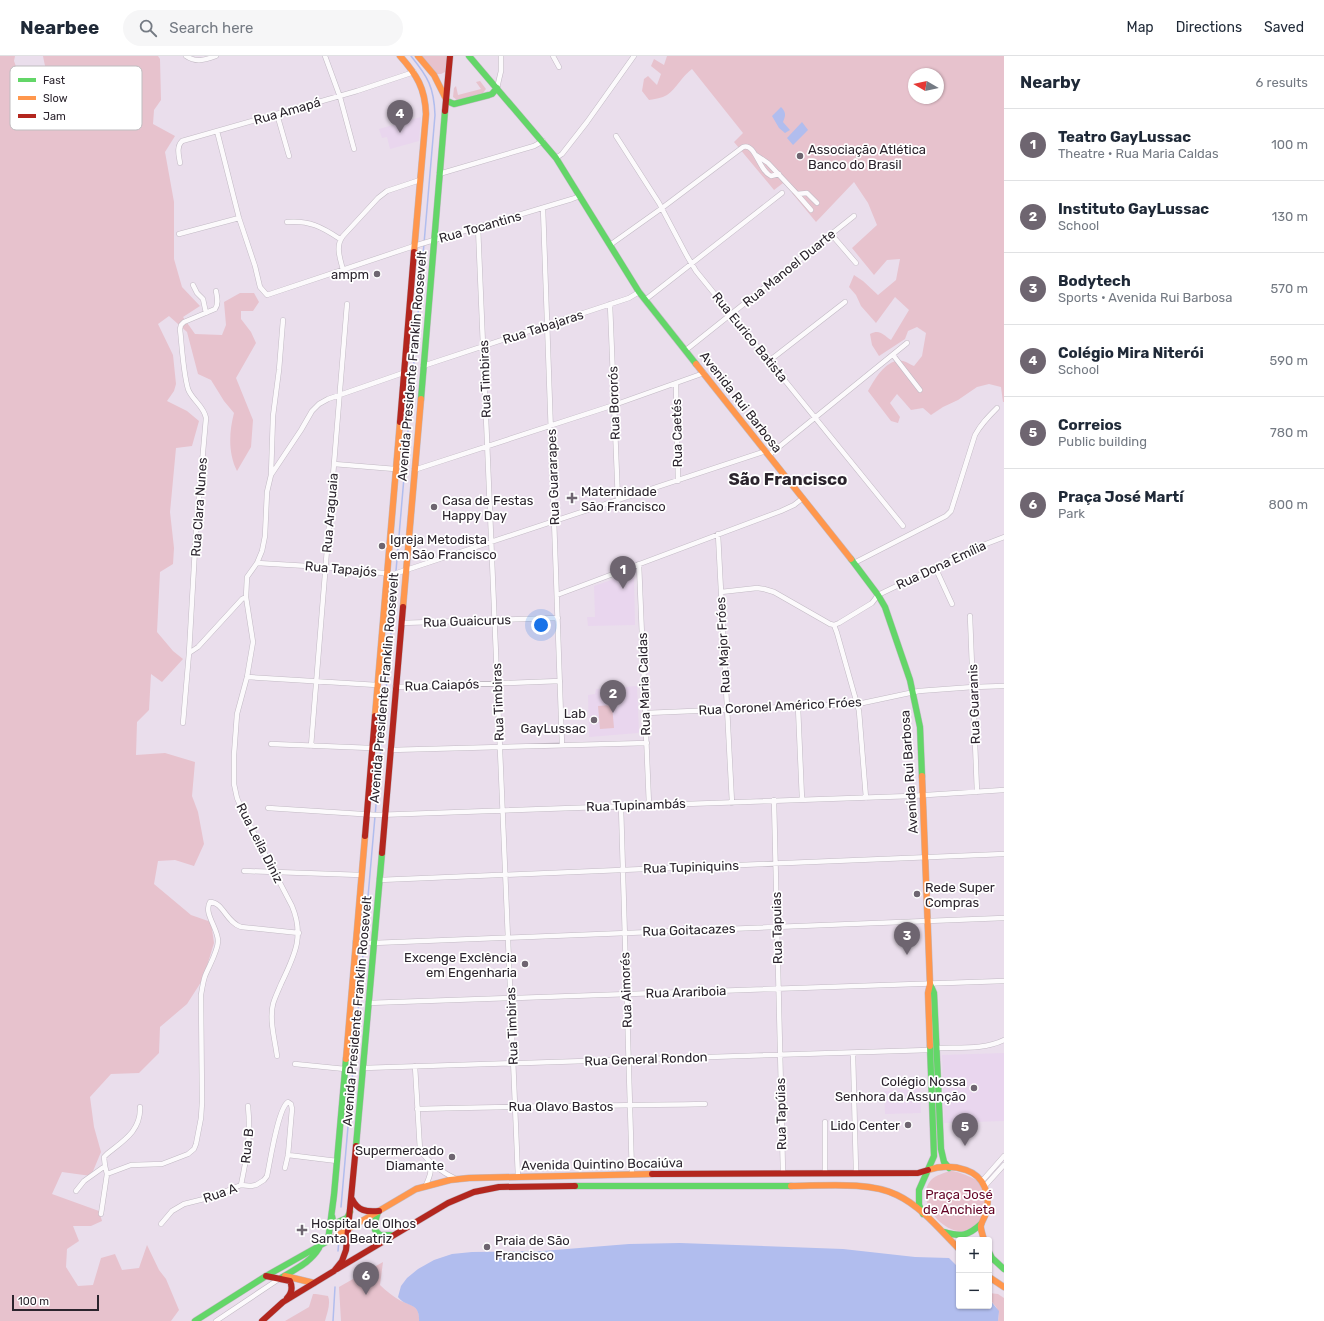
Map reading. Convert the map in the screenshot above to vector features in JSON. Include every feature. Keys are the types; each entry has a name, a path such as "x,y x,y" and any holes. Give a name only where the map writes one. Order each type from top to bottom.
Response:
{"main road":[{"name":"Avenida Presidente Franklin Roosevelt","path":"328,1241 332,1216 358,942 361,875 368,815 371,748 389,574 395,469 403,373 417,245 426,104 422,85 414,72 400,56"},
{"path":"418,56 434,75 446,101 454,104 492,94 497,88"},
{"name":"Avenida Presidente Franklin Roosevelt","path":"334,1271 344,1256 352,1199 368,1003 370,943 379,880 401,624 402,572 414,470 423,366 431,241 450,56"},
{"name":"Avenida Rui Barbosa","path":"470,58 543,141 556,158 639,292 854,563 878,595 888,613 914,692 920,728 928,921 930,984 928,993 929,1050 934,1156 928,1171"},
{"path":"434,75 444,76 449,68"},
{"name":"Avenida Rui Barbosa","path":"930,984 934,993 941,1149 944,1162 949,1168"},
{"name":"Avenida Quintino Bocaiúva","path":"195,1321 266,1276 319,1248 349,1228 408,1193 426,1185 456,1179 632,1174 918,1172 937,1168 949,1168 968,1170 975,1174 983,1183"},
{"path":"923,1214 918,1200 918,1188 928,1171"},
{"path":"940,1230 959,1236 966,1235 981,1224 986,1213 987,1200 983,1183"},
{"name":"Avenida Quintino Bocaiúva","path":"283,1302 448,1202 461,1196 487,1188 499,1187 710,1185 863,1186 884,1190 897,1196 923,1214 956,1246"},
{"path":"352,1199 355,1206 360,1210 371,1212 379,1211"},
{"path":"332,1216 336,1223 346,1218 351,1208"},
{"path":"379,1211 375,1218 374,1226 376,1231 385,1236 395,1234"},
{"path":"981,1224 983,1237"},
{"path":"283,1277 312,1259 319,1248"},
{"path":"992,1258 1004,1268"},
{"path":"266,1276 283,1277 314,1283"},
{"path":"262,1321 283,1302 291,1292 291,1283 283,1277"},
{"path":"992,1279 1004,1287"}],"street":[{"path":"186,56 196,60 203,60 216,56"},
{"path":"326,56 340,96 354,149"},
{"path":"497,88 501,71 501,56"},
{"path":"553,56 559,67"},
{"path":"556,158 562,154 588,122 634,56"},
{"name":"Rua Amapá","path":"180,163 178,148 180,143 340,96 414,72"},
{"path":"277,114 289,156"},
{"path":"179,234 240,218 217,131"},
{"name":"Rua Eurico Batista","path":"616,136 662,208 692,264 902,526"},
{"path":"439,174 534,146 543,141"},
{"path":"610,245 743,147 749,146 756,155 766,174 771,176 779,174"},
{"path":"756,155 763,158 779,174 810,210"},
{"path":"343,270 338,250 340,239 378,198 387,191 420,180"},
{"path":"645,300 782,193"},
{"path":"797,194 807,193 817,203"},
{"name":"Rua Tocantins","path":"240,218 260,287 267,294 417,245 580,196"},
{"name":"Rua Guararapes","path":"543,208 562,745"},
{"name":"Rua Manoel Duarte","path":"686,350 854,216"},
{"path":"286,222 296,221 322,227 340,239"},
{"name":"Rua Timbiras","path":"478,227 518,1178"},
{"path":"831,234 856,263"},
{"path":"193,285 197,293 203,299 206,313"},
{"name":"Rua Clara Nunes","path":"183,723 189,653 196,530 206,418 204,411 188,388 180,329 184,322 215,309 217,306 216,291"},
{"name":"Rua Tabajaras","path":"423,366 629,298 639,292"},
{"path":"769,361 845,302"},
{"name":"Rua Araguaia","path":"311,746 347,304"},
{"name":"Rua Bororós","path":"610,304 618,501"},
{"path":"257,563 262,551 265,536 267,492 271,476 273,416 279,370 283,320"},
{"path":"767,453 815,418 907,344"},
{"path":"893,355 920,390"},
{"path":"271,476 312,411 319,404 328,399 403,373"},
{"path":"414,470 614,405 704,373"},
{"name":"Rua Caetés","path":"676,384 678,481"},
{"path":"854,563 946,516 951,511 975,436 983,422 997,408"},
{"name":"Rua Tapajós","path":"257,563 325,567 389,574 402,572 767,453"},
{"path":"334,464 395,469"},
{"path":"557,594 781,511 794,505 803,498"},
{"name":"Rua Major Fróes","path":"718,534 732,803"},
{"name":"Rua Dona Emília","path":"834,624 840,623 872,603 878,595 978,547 1004,537"},
{"name":"Rua Leila Diniz","path":"257,563 247,577 246,596 253,642 247,677 237,714 234,784 237,798 243,812 296,915 299,933 290,964 273,1005 272,1019 277,1056"},
{"name":"Rua Maria Caldas","path":"639,564 650,805"},
{"path":"935,567 952,604"},
{"path":"721,592 764,588 774,592 830,624 834,624 858,704 866,798"},
{"path":"189,653 198,646 246,596"},
{"name":"Rua Guaranis","path":"970,616 977,792"},
{"name":"Rua Guaicurus","path":"401,624 558,618"},
{"path":"247,677 377,685"},
{"name":"Rua Caiapós","path":"395,687 560,680"},
{"name":"Rua Coronel Américo Fróes","path":"646,713 858,704 914,692 1004,686"},
{"path":"798,707 802,799"},
{"path":"390,750 647,742"},
{"path":"271,744 371,748"},
{"name":"Rua Tupinambás","path":"268,808 377,815 732,803 802,799 866,798 1004,790"},
{"name":"Rua Tapuias","path":"774,800 780,1055"},
{"name":"Rua Aimorés","path":"620,806 632,1174"},
{"name":"Rua Tupiniquins","path":"379,880 1004,854"},
{"path":"244,871 361,875"},
{"path":"107,1174 131,1165 162,1164 188,1154 194,1149 196,1144 201,1118 202,1102 200,995 218,942 208,912 210,902 215,902 219,905 231,922 236,926 299,933"},
{"name":"Rua Goitacazes","path":"358,942 370,943 1004,918"},
{"name":"Rua Arariboia","path":"368,1003 1004,981"},
{"path":"937,1048 993,1045 1004,1040"},
{"name":"Rua General Rondon","path":"363,1068 929,1050"},
{"path":"853,1053 856,1172"},
{"name":"Rua Tapúias","path":"780,1055 783,1173"},
{"path":"295,1064 345,1069"},
{"path":"415,1066 420,1150 443,1172 456,1179"},
{"name":"Rua A","path":"161,1224 172,1212 184,1204 212,1198 241,1185 256,1185 264,1180 280,1114 286,1102 290,1102 292,1109 288,1155"},
{"name":"Rua Olavo Bastos","path":"417,1109 515,1106 630,1106 706,1104"},
{"name":"Rua B","path":"241,1185 248,1150 250,1128 248,1106"},
{"path":"101,1214 107,1174 104,1157 135,1130 139,1121 140,1108"},
{"path":"825,1122 825,1173"},
{"path":"285,1168 288,1155 337,1161"},
{"path":"983,1183 1004,1156"},
{"path":"426,1185 431,1171 431,1165 427,1158"},
{"path":"983,1183 1004,1165"},
{"path":"76,1190 84,1181 105,1166"},
{"path":"216,1321 283,1277"}],"shaded area":[{"path":"421,117 419,141 390,149 387,137 382,138 379,129"},
{"path":"631,573 634,575 635,625 588,626 587,617 595,617 594,586"},
{"path":"637,686 639,732 589,737 588,695 595,694 596,689"},
{"name":"Colégio Nossa Senhora da Assunção","path":"1004,1053 1004,1121 944,1123 942,1055"},
{"path":"920,1089 921,1113 885,1114 884,1091"}],"green space":[{"path":"0,56 15,56 14,61 16,66 10,66 10,130 142,130 142,66 45,66 43,56 158,56 160,59 161,100 154,110 153,124 175,136 165,152 174,202 174,259 182,287 200,306 183,317 195,334 222,335 226,325 224,302 240,293 254,293 259,302 253,311 241,311 241,319 251,332 256,343 236,378 253,420 251,447 237,471 232,457 230,442 234,413 224,401 211,380 198,374 187,332 169,316 158,324 173,355 176,384 174,391 167,401 187,411 199,421 192,446 176,448 170,512 174,548 173,564 160,572 157,632 173,651 183,659 162,682 151,674 149,710 137,722 136,755 165,753 195,762 192,796 198,812 204,844 194,866 175,860 158,861 154,884 191,915 211,922 214,943 203,979 187,1004 160,1027 159,1053 139,1073 111,1074 90,1097 94,1127 101,1152 91,1176 62,1172 52,1194 99,1211 102,1221 91,1226 73,1226 79,1241 67,1249 66,1267 78,1286 93,1285 101,1258 115,1254 122,1270 139,1268 147,1245 159,1270 166,1279 179,1310 171,1321 0,1321"},
{"path":"421,56 447,56 445,72 437,74"},
{"path":"667,56 1004,56 1004,402 1001,387 989,384 977,387 958,400 931,415 923,408 911,410 897,394 890,403 900,417 898,423 891,421 868,391 882,370 891,363 903,361 914,366 922,356 926,333 917,327 908,331 905,339 879,356 872,345 870,334 876,332 881,333 891,340 909,310 895,297 876,323 861,306 856,295 849,287 854,275 878,295 896,280 900,259 887,260 874,275 852,248 877,225 868,203 854,182 816,222 792,193 794,189 787,180 774,190 734,142 743,133 692,69 667,95 661,98 649,100 642,91 644,79 648,76 657,85 661,74 651,66 654,59 664,65"},
{"path":"480,81 486,89 483,93 457,100 453,97 454,88 456,86 458,95 481,89 476,82"},
{"path":"612,705 614,728 600,729 598,706"},
{"name":"Praça José de Anchieta","path":"950,1171 973,1178 981,1183 983,1187 984,1211 978,1224 969,1230 960,1231 950,1229 934,1216 926,1198 926,1188 931,1180 938,1175"},
{"path":"383,1262 380,1285 387,1292 401,1301 415,1307 418,1312 419,1321 341,1321 339,1287"},
{"path":"992,1293 998,1294 1004,1298 1004,1321 998,1321 998,1311 992,1302"},
{"path":"313,1294 328,1296 329,1305 325,1321 285,1321 309,1307"}],"water":[{"path":"781,107 785,114 783,122 790,130 785,133 779,128 772,116"},
{"path":"802,122 808,130 793,145 787,138"},
{"path":"680,1243 843,1249 915,1257 949,1258 956,1265 956,1309 992,1309 992,1303 999,1311 998,1321 419,1321 417,1310 398,1297 401,1286 407,1278 418,1269 434,1260 452,1254 472,1252 542,1251 629,1244"}],"waterway":[{"path":"396,571 435,115 433,97 429,83 422,70 411,56"},
{"path":"341,1207 396,575"},
{"path":"338,1251 339,1239"},
{"path":"333,1321 335,1287"}],"traffic: fast":[{"path":"469,56 556,158 639,292 696,364"},
{"path":"447,101 454,104 489,95 492,94 497,88"},
{"path":"421,399 445,111"},
{"path":"851,559 878,595 885,607 910,680 920,727 922,776"},
{"path":"356,1146 382,853"},
{"path":"930,984 934,993 941,1149 944,1162 949,1168"},
{"path":"923,1214 919,1205 919,1190 934,1156 930,1046"},
{"path":"195,1321 266,1276 328,1241 334,1195 346,1059"},
{"path":"575,1186 791,1186"},
{"path":"332,1216 333,1221 336,1223 347,1218 350,1212"},
{"path":"378,1212 375,1222 375,1230 380,1235 391,1235"},
{"path":"944,1232 960,1235 972,1231 981,1224"},
{"path":"281,1278 307,1262 319,1248"},
{"path":"992,1258 1004,1269"}],"traffic: slow":[{"path":"400,56 411,69 419,82 424,97 426,114 414,252"},
{"path":"418,56 434,75 446,99"},
{"path":"696,364 851,559"},
{"path":"403,607 421,399"},
{"path":"375,716 400,422"},
{"path":"922,776 930,984 928,993 930,1046"},
{"path":"346,1059 365,836"},
{"path":"928,1170 942,1167 952,1167 966,1170 982,1181 988,1200 986,1213 981,1224 983,1237"},
{"path":"328,1241 416,1189 450,1180 469,1178 652,1174"},
{"path":"791,1186 845,1185 886,1191 906,1200 923,1212 956,1246"},
{"path":"285,1276 314,1283"},
{"path":"992,1279 1004,1287"}],"traffic: jam":[{"path":"445,111 450,56"},
{"path":"400,422 414,252"},
{"path":"382,853 403,607"},
{"path":"365,836 375,716"},
{"path":"262,1321 283,1302 334,1271 342,1261 346,1250 356,1146"},
{"path":"652,1174 918,1173 928,1170"},
{"path":"337,1269 448,1203 474,1192 499,1187 575,1186"},
{"path":"352,1199 354,1203 363,1210 379,1211"},
{"path":"266,1276 290,1281 292,1290 287,1298"}],"place":[{"name":"Colégio Mira Niterói","path":"400,133"},
{"name":"Associação Atlética Banco do Brasil","path":"800,156"},
{"name":"ampm","path":"377,274"},
{"name":"Maternidade São Francisco","path":"572,498"},
{"name":"Casa de Festas Happy Day","path":"434,507"},
{"name":"Igreja Metodista em São Francisco","path":"382,546"},
{"name":"Teatro GayLussac","path":"623,589"},
{"name":"Instituto GayLussac","path":"613,713"},
{"name":"Lab GayLussac","path":"594,720"},
{"name":"Rede Super Compras","path":"917,894"},
{"name":"Bodytech","path":"907,955"},
{"name":"Excenge Exclência em Engenharia","path":"525,964"},
{"name":"Colégio Nossa Senhora da Assunção","path":"974,1088"},
{"name":"Lido Center","path":"908,1125"},
{"name":"Correios","path":"965,1146"},
{"name":"Supermercado Diamante","path":"452,1157"},
{"name":"Hospital de Olhos Santa Beatriz","path":"302,1230"},
{"name":"Praia de São Francisco","path":"487,1247"},
{"name":"Praça José Martí","path":"366,1295"}],"district":[{"name":"São Francisco","path":"788,479"}]}
